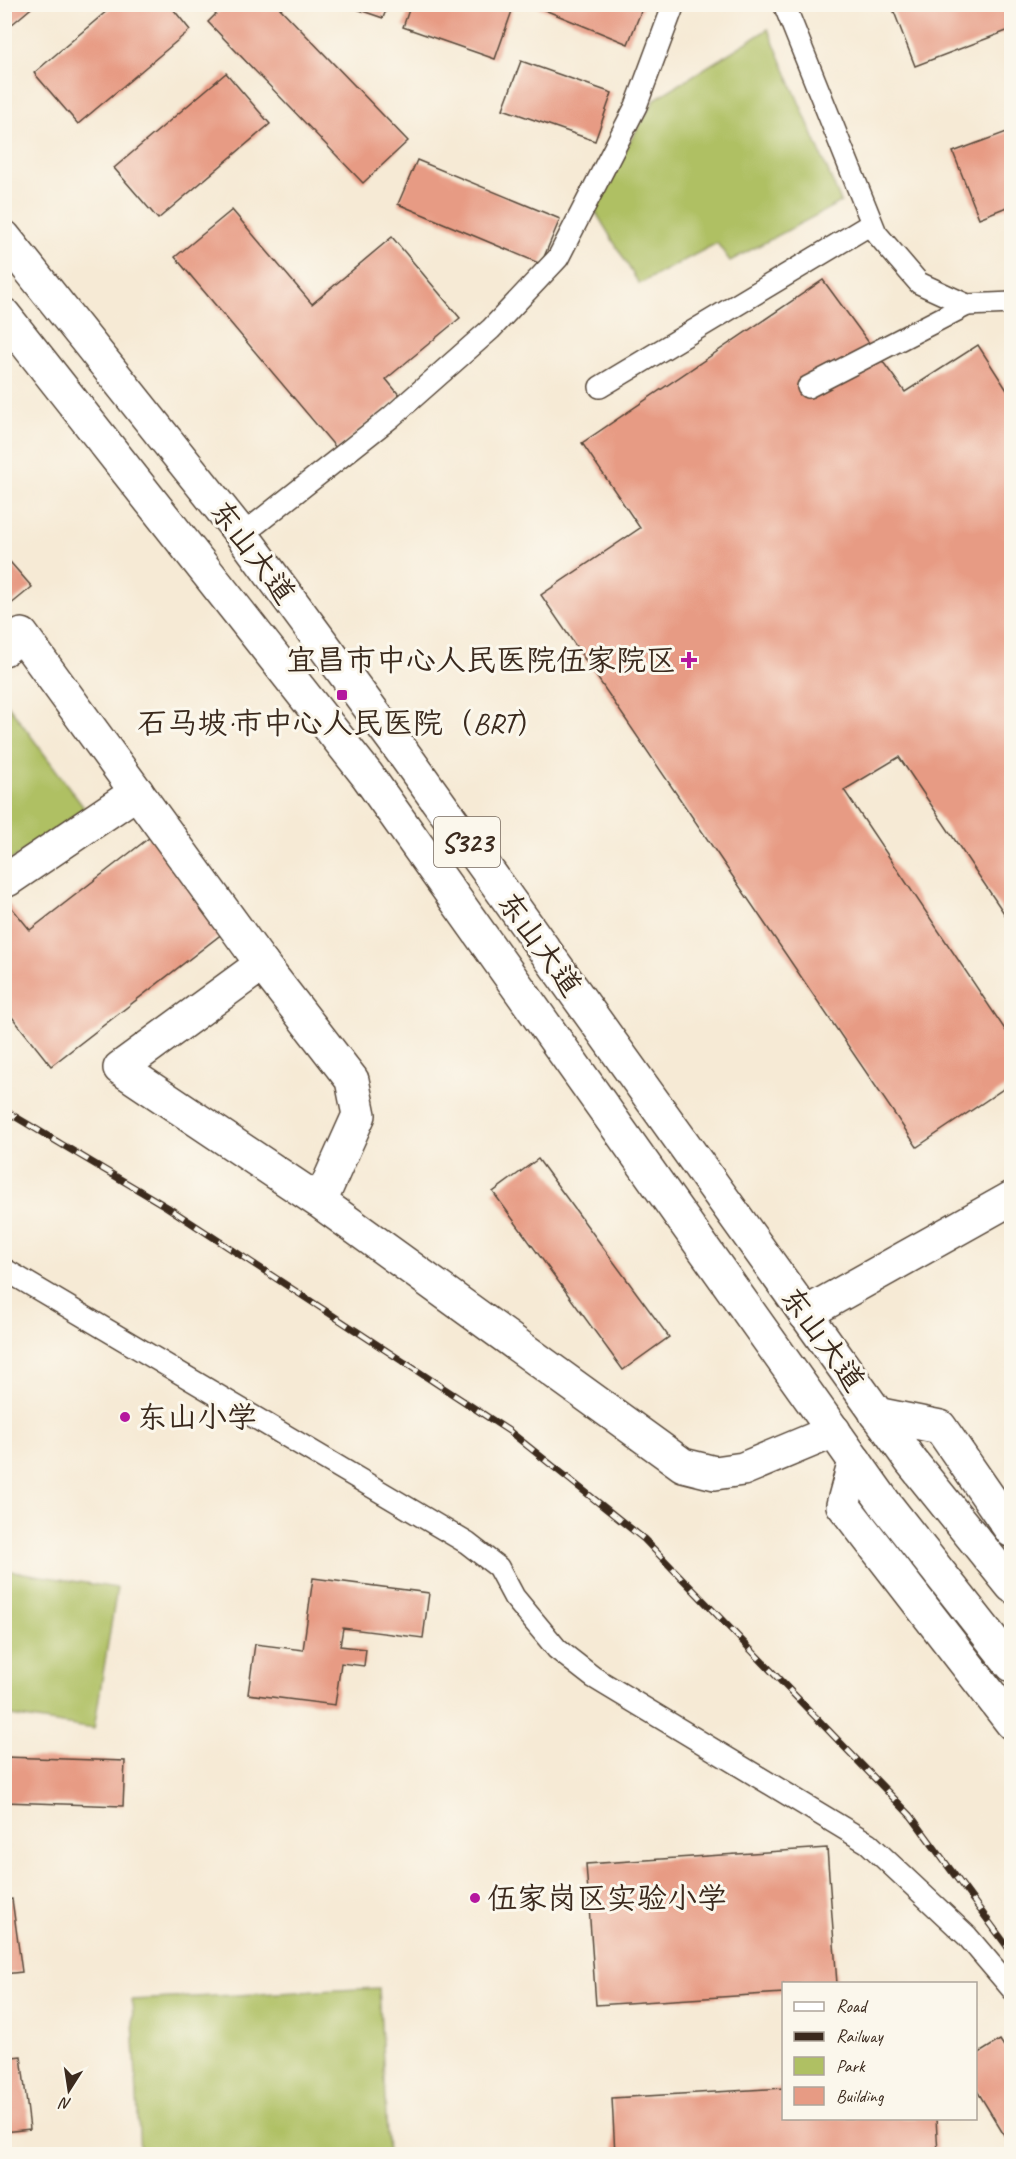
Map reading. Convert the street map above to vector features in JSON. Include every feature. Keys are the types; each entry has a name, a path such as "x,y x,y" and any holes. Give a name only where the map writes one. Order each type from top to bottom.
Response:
{"main road":[{"name":"东山大道","path":"4,237 242,535 401,750 910,1461 1011,1586"},
{"name":"东山大道","path":"4,315 367,775 886,1505 1011,1665"},
{"path":"4,649 22,635 262,964 352,1080 359,1115 320,1202"},
{"path":"4,877 7,880 137,792"},
{"path":"262,964 120,1068 320,1202 683,1465 715,1473 742,1469 834,1431"},
{"path":"805,1314 1009,1198"},
{"path":"876,1414 940,1427 1011,1531"},
{"path":"855,1461 843,1505 1011,1723"}],"lane":[{"path":"242,535 390,418 491,328 558,258 636,106 674,4"},
{"path":"784,4 876,233 919,284 967,305"},
{"path":"600,387 871,224"},
{"path":"808,387 967,305 1011,303"},
{"path":"4,1269 467,1543 498,1567 514,1597 557,1649 593,1677 868,1843 967,1936 1011,1989"}],"green space":[{"path":"768,29 841,202 730,261 717,243 639,284 592,206 655,99"},
{"path":"5,701 85,809 5,864"},
{"path":"5,1570 117,1588 94,1729 5,1715"},
{"path":"379,1988 388,2154 140,2154 132,2000"}],"building":[{"path":"4,4 36,4 4,31"},
{"path":"115,4 169,4 190,30 78,124 34,73"},
{"path":"226,4 276,4 408,141 363,183 208,22"},
{"path":"411,4 493,4 512,11 495,59 403,27"},
{"path":"530,4 644,4 628,44"},
{"path":"891,4 1012,4 1012,29 915,66"},
{"path":"345,5 388,5 383,18"},
{"path":"521,61 612,93 595,141 503,109"},
{"path":"226,73 270,124 158,219 114,168"},
{"path":"1012,130 1012,205 979,218 953,152"},
{"path":"417,160 560,219 541,264 398,204"},
{"path":"232,210 312,304 392,237 460,318 386,379 400,396 337,449 175,257"},
{"path":"823,280 905,392 978,345 1012,398 1012,925 899,757 844,790 1012,1040 1012,1083 917,1147 541,595 640,528 582,443"},
{"path":"4,555 32,587 4,610"},
{"path":"158,831 232,926 51,1066 4,1007 4,898 30,930"},
{"path":"538,1159 669,1337 623,1370 493,1192"},
{"path":"313,1578 429,1593 423,1638 343,1628 340,1646 366,1649 364,1666 341,1663 335,1705 248,1694 255,1644 303,1650"},
{"path":"4,1757 125,1761 123,1806 4,1802"},
{"path":"827,1848 837,1982 782,1982 782,1993 596,2005 586,1864"},
{"path":"12,1899 22,1972 4,1974 4,1900"},
{"path":"1000,2040 1012,2059 1012,2148 977,2091 977,2054"},
{"path":"21,2056 30,2129 4,2132 4,2058"},
{"path":"782,2088 782,2120 936,2120 938,2154 615,2154 612,2098"}],"railway":[{"path":"4,1110 167,1207 509,1431 644,1539 911,1816 1012,1953"}],"place":[{"name":"宜昌市中心人民医院伍家院区","path":"689,660"},
{"name":"石马坡·市中心人民医院（BRT）","path":"342,695"},
{"name":"东山小学","path":"125,1417"},
{"name":"伍家岗区实验小学","path":"475,1898"}]}
